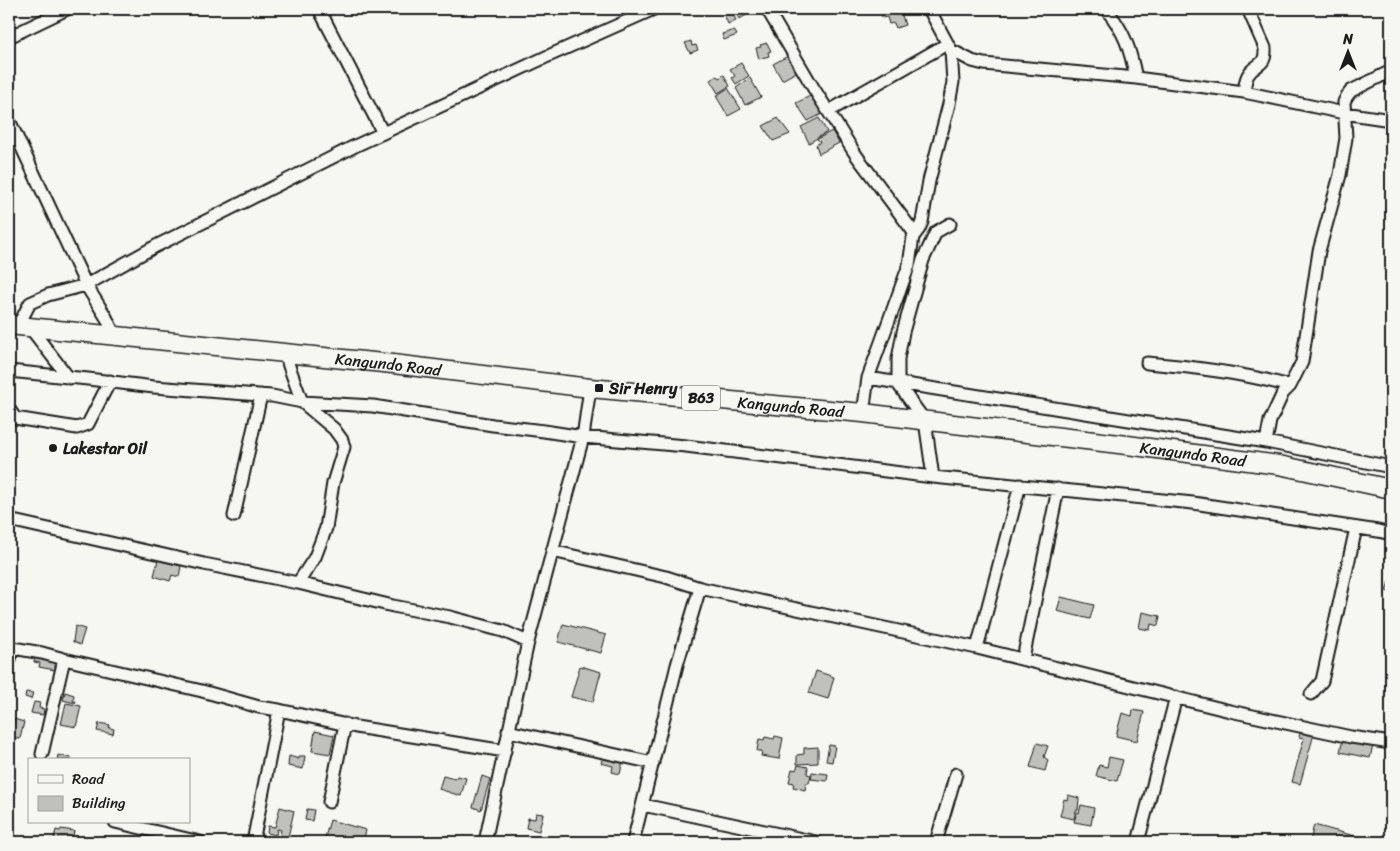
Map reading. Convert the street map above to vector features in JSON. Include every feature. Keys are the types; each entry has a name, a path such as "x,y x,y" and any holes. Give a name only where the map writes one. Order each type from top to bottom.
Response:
{"highway":[{"name":"Kangundo Road","path":"19,327 393,364 590,388 862,413 1279,465 1391,489"}],"street":[{"path":"9,37 67,9"},
{"path":"319,9 383,133"},
{"path":"767,9 856,155 915,234"},
{"path":"862,413 868,378 909,265 915,234 922,222 929,181 953,82 949,47 929,9"},
{"path":"1106,9 1120,26 1127,42 1136,78"},
{"path":"1244,92 1248,75 1264,61 1266,55 1265,48 1248,9"},
{"path":"69,378 19,327 30,304 48,295 86,285 165,242 383,133 650,10"},
{"path":"828,111 949,47"},
{"path":"949,47 972,61 984,64 1136,78 1244,92 1344,113 1391,120"},
{"path":"1266,442 1268,428 1283,393 1290,386 1302,362 1319,251 1340,175 1346,138 1344,102 1351,91 1391,71"},
{"path":"9,120 86,285 116,336"},
{"path":"933,477 925,421 898,384 898,360 903,332 923,260 936,232 950,224"},
{"path":"286,354 302,402 334,430 342,440 344,447 333,483 326,528 315,557 298,583"},
{"path":"1147,363 1230,372 1290,386"},
{"path":"9,371 154,387 261,395 302,402 374,406 583,438 686,446 933,477 1193,502 1391,534"},
{"path":"868,378 1266,442 1391,467"},
{"path":"9,409 15,418 77,428 88,424 110,382"},
{"path":"484,842 528,642 583,438 590,388"},
{"path":"234,516 261,395"},
{"path":"977,648 1020,485"},
{"path":"1023,659 1058,489"},
{"path":"9,520 298,583 393,606 450,617 503,631 528,642"},
{"path":"1311,694 1322,681 1356,528"},
{"path":"552,551 666,576 700,588 977,648 1230,711 1391,744"},
{"path":"634,842 677,664 700,588"},
{"path":"9,662 11,648 42,653 202,691 258,707 505,751"},
{"path":"42,754 64,659"},
{"path":"1138,842 1176,697"},
{"path":"253,842 279,710"},
{"path":"329,802 345,724"},
{"path":"508,731 653,763"},
{"path":"936,842 956,774"},
{"path":"642,805 814,842"},
{"path":"124,824 200,842"}],"building":[{"path":"730,9 736,20 728,24 723,12"},
{"path":"748,9 751,13 739,19 736,13"},
{"path":"881,9 900,9 905,25 896,28 894,23 889,24 887,17 882,18"},
{"path":"734,30 737,35 724,40 722,34"},
{"path":"691,41 692,46 696,45 698,50 690,53 685,43"},
{"path":"767,43 771,51 768,52 769,56 759,59 756,48"},
{"path":"790,55 798,71 782,80 773,64"},
{"path":"741,63 749,76 736,84 732,78 735,76 730,69"},
{"path":"724,75 730,86 718,93 710,80"},
{"path":"750,78 761,97 745,105 736,88"},
{"path":"728,88 741,109 728,116 716,96"},
{"path":"812,95 817,105 821,103 826,112 808,121 796,103"},
{"path":"778,118 790,134 773,141 763,126"},
{"path":"819,118 827,132 809,143 801,127"},
{"path":"832,131 839,143 819,154 816,145 820,142 817,139"},
{"path":"158,560 181,566 179,577 172,575 170,581 154,576"},
{"path":"1391,575 1391,593 1386,591"},
{"path":"1061,597 1094,605 1090,619 1057,611"},
{"path":"1142,612 1160,616 1158,626 1151,624 1150,630 1139,628"},
{"path":"563,624 606,635 601,653 558,642"},
{"path":"75,626 85,629 80,645 73,642"},
{"path":"35,656 57,660 55,670 39,667 40,663 34,662"},
{"path":"580,666 601,672 593,702 571,697"},
{"path":"816,671 834,677 828,699 809,693"},
{"path":"26,692 33,693 31,699 25,697"},
{"path":"65,692 74,695 73,701 76,701 75,703 63,700"},
{"path":"34,702 40,703 39,708 44,709 43,715 31,713"},
{"path":"66,703 81,706 76,727 61,724"},
{"path":"1133,710 1144,712 1137,741 1116,736 1122,713 1132,716"},
{"path":"14,719 24,722 20,739 12,737 14,732 11,731"},
{"path":"99,723 110,725 109,728 114,729 113,734 97,731"},
{"path":"1301,730 1314,734 1300,784 1292,782 1304,738 1299,737"},
{"path":"315,731 334,735 330,754 312,751"},
{"path":"775,736 783,738 779,759 761,756 762,751 757,751 759,739 764,740 765,737 774,739"},
{"path":"1343,739 1373,745 1370,758 1340,752"},
{"path":"1037,743 1048,746 1044,757 1048,760 1045,771 1030,767"},
{"path":"829,745 835,746 832,762 826,761"},
{"path":"818,747 818,763 797,764 797,755 804,754 804,748"},
{"path":"58,755 71,758 57,758"},
{"path":"289,756 299,759 299,756 305,756 303,769 288,766"},
{"path":"603,756 623,761 620,774 612,772 613,766 601,763"},
{"path":"1109,757 1123,760 1117,781 1096,776 1099,765 1107,767"},
{"path":"798,765 808,767 807,774 811,775 809,783 806,783 805,790 793,787 794,783 789,782 792,769 796,770"},
{"path":"812,772 828,774 827,781 811,779"},
{"path":"443,776 455,779 457,776 466,778 461,796 439,789"},
{"path":"482,776 490,779 481,810 473,807"},
{"path":"1068,795 1079,798 1078,810 1076,810 1074,819 1060,816 1064,799 1067,800"},
{"path":"1081,805 1094,808 1091,825 1074,822"},
{"path":"280,807 294,811 288,837 280,835 281,830 277,829 276,835 267,833 268,826 275,827"},
{"path":"307,809 314,810 312,821 305,820"},
{"path":"536,813 543,814 539,831 526,828 528,818 535,819"},
{"path":"330,820 366,830 363,842 324,841"},
{"path":"1314,825 1366,839 1365,842 1310,841"},
{"path":"61,829 74,831 72,842 53,842 56,830 60,831"},
{"path":"953,838 968,842 952,842"}],"place":[{"name":"Sir Henry","path":"599,388"},
{"name":"Lakestar Oil","path":"53,448"}]}
